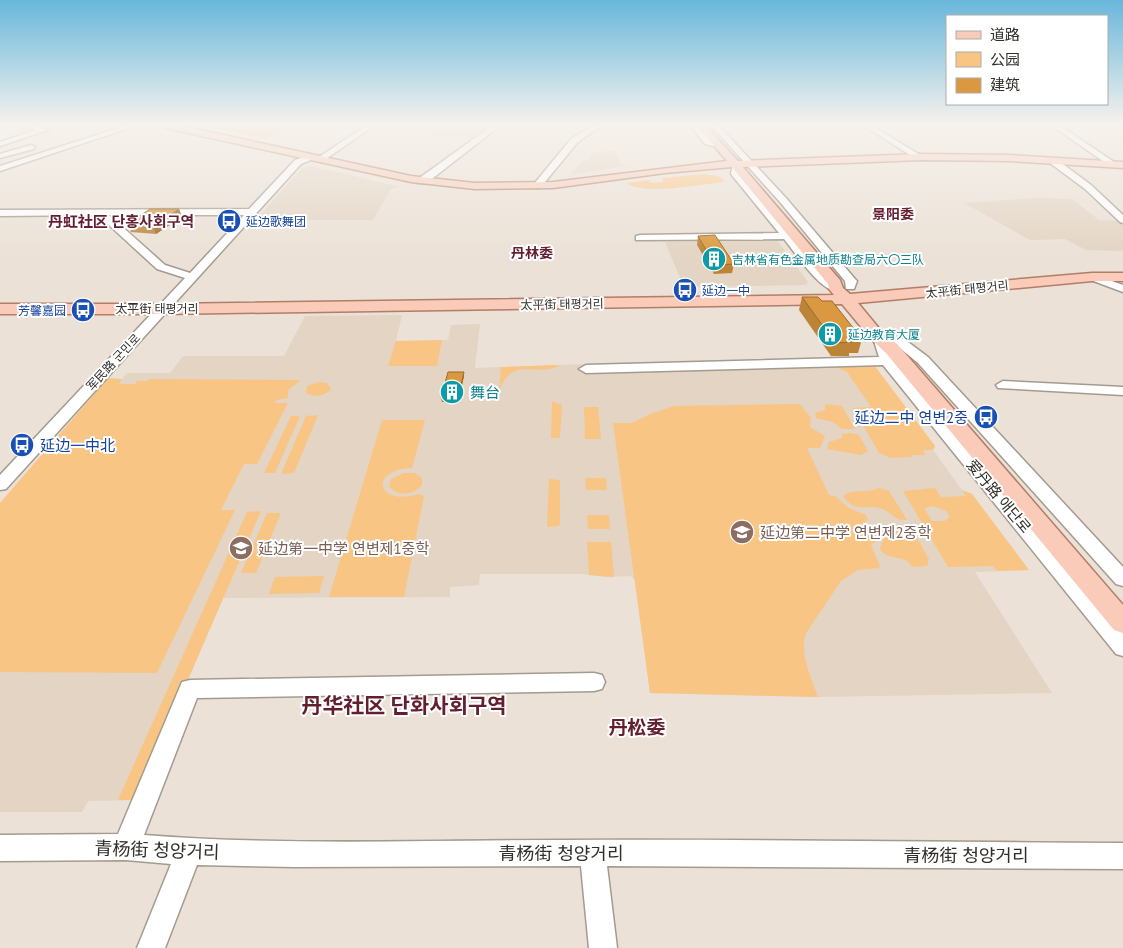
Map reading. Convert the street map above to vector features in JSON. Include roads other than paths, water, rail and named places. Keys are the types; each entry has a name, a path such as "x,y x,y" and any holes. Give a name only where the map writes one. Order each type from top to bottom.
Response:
{"main road":[{"path":"367,169 421,181 483,187 537,186 670,169"},
{"name":"爱丹路 애단로","path":"745,169 835,283 876,314 889,348 909,360 1123,605"},
{"name":"太平街 태평거리","path":"0,309 886,292 1065,273 1123,272"},
{"name":"太平街 태평거리","path":"848,293 1092,277 1123,277"},
{"name":"爱丹路 애단로","path":"848,293 859,315 892,349 1123,624"},
{"name":"太平街 태평거리","path":"0,301 165,306"},
{"path":"859,315 876,314"}],"street":[{"name":"军民路 군민로","path":"0,484 291,169"},
{"path":"421,181 439,169"},
{"path":"537,186 551,169"},
{"name":"爱丹路 애단로","path":"736,169 735,174 827,284 848,293"},
{"path":"1064,169 1088,187 1123,220"},
{"path":"100,212 161,267 192,276"},
{"path":"0,213 251,212"},
{"path":"640,238 786,236"},
{"path":"1092,277 1123,289"},
{"path":"586,369 889,348"},
{"name":"爱丹路 애단로","path":"889,348 923,360 1123,579"},
{"name":"爱丹路 애단로","path":"889,348 1123,648"},
{"path":"1003,385 1123,391"},
{"path":"126,847 190,689 594,682"},
{"name":"青杨街 청양거리","path":"0,848 126,847 189,852 295,854 593,853 1123,856"},
{"path":"152,948 189,852"},
{"path":"593,853 596,897 603,948"}],"place":[{"name":"延边歌舞团","path":"229,221"},
{"name":"吉林省有色金属地质勘查局六〇三队","path":"714,259"},
{"name":"延边一中","path":"685,290"},
{"name":"芳馨嘉园","path":"83,310"},
{"name":"延边教育大厦","path":"830,334"},
{"name":"舞台","path":"452,392"},
{"name":"延边二中 연변2중","path":"986,417"},
{"name":"延边一中北","path":"22,445"},
{"name":"延边第二中学 연변제2중학","path":"742,532"},
{"name":"延边第一中学 연변제1중학","path":"241,548"}],"district":[{"name":"景阳委","path":"893,214"},
{"name":"丹虹社区 단홍사회구역","path":"121,221"},
{"name":"丹林委","path":"532,253"},
{"name":"丹华社区 단화사회구역","path":"404,705"},
{"name":"丹松委","path":"637,727"}]}
